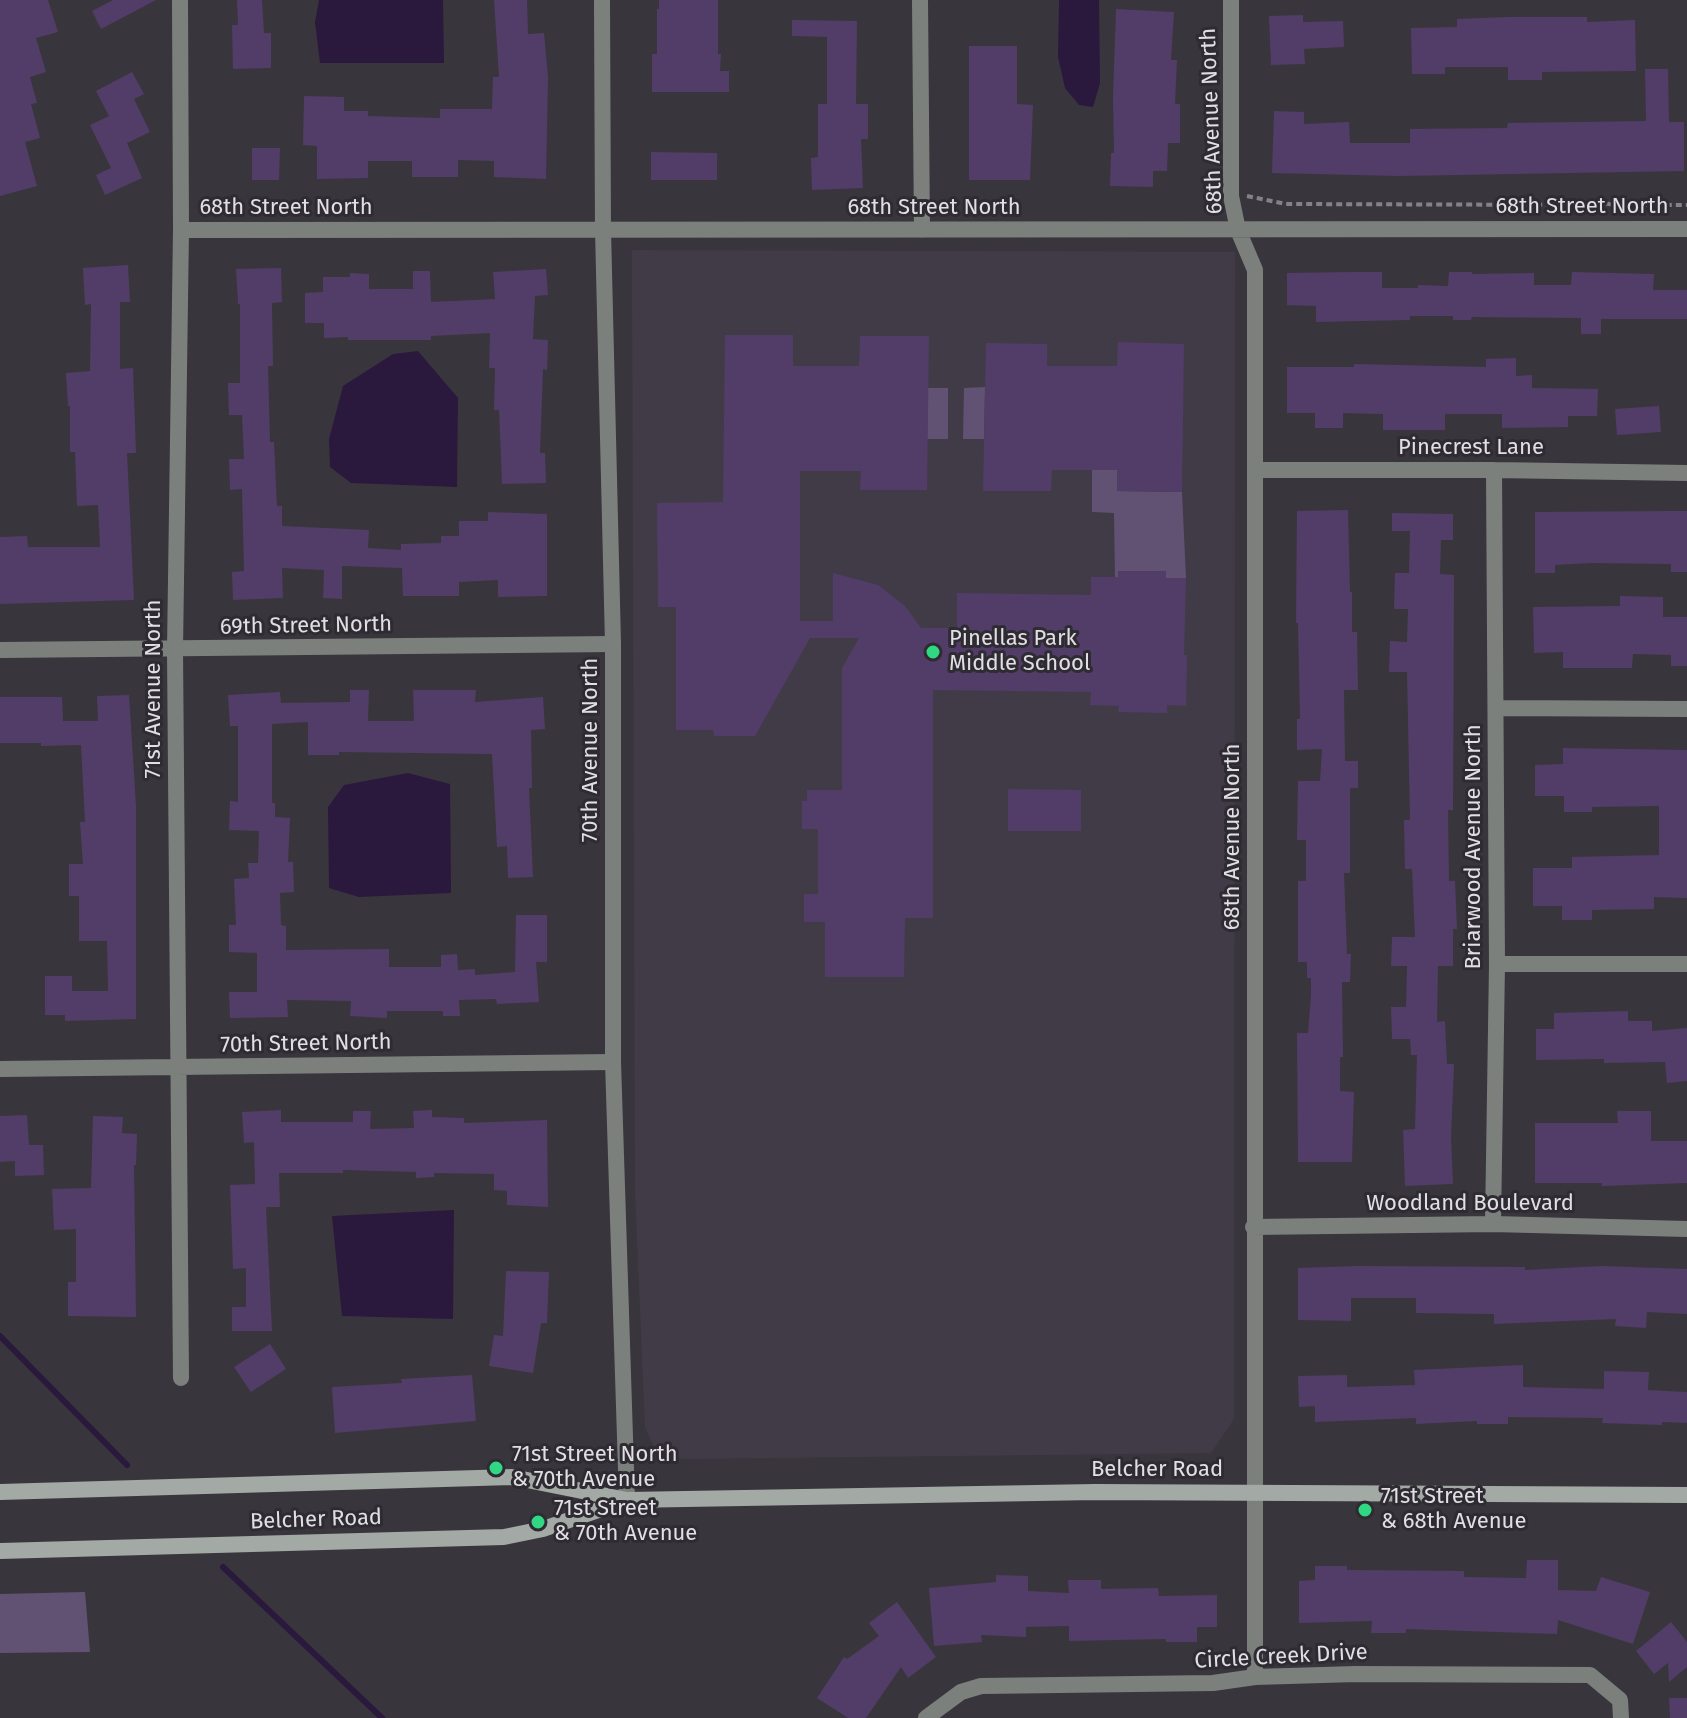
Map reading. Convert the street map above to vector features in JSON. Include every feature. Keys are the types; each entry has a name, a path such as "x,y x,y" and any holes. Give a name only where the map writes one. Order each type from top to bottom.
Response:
{"main road":[{"name":"Belcher Road","path":"0,1492 512,1477 627,1500 1095,1492 1687,1495"},
{"name":"Belcher Road","path":"0,1551 504,1537 543,1529 627,1500"}],"street":[{"name":"71st Avenue North","path":"180,0 181,230 175,650 181,1378"},
{"name":"70th Avenue North","path":"602,0 603,230 613,644 613,1062 627,1500"},
{"path":"920,0 922,230"},
{"name":"68th Avenue North","path":"1231,0 1231,196 1238,230 1255,270 1255,1677"},
{"name":"68th Street North","path":"181,230 1687,229"},
{"name":"Pinecrest Lane","path":"1255,470 1687,473"},
{"name":"Briarwood Avenue North","path":"1493,1224 1497,964 1494,470"},
{"name":"69th Street North","path":"0,650 613,644"},
{"path":"1496,708 1687,709"},
{"path":"1497,964 1687,964"},
{"name":"70th Street North","path":"0,1069 613,1062"},
{"name":"Woodland Boulevard","path":"1253,1227 1493,1224 1687,1229"},
{"name":"Circle Creek Drive","path":"926,1718 961,1692 981,1686 1213,1683 1255,1677 1356,1674 1590,1675 1620,1700 1621,1718"}],"path":[{"path":"1245,196 1286,204 1687,205"},
{"path":"1266,201 1268,211"}],"shaded area":[{"path":"319,0 443,0 444,63 320,63 315,22"},
{"path":"1059,0 1099,0 1100,83 1093,107 1079,105 1065,88 1058,57"},
{"name":"Pinellas Park Middle School","path":"632,250 1235,252 1234,1419 1211,1453 682,1459 656,1452 645,1427 635,1190"},
{"path":"418,351 458,398 457,487 351,483 330,467 329,439 343,386 393,354"},
{"path":"985,387 984,439 963,439 964,388"},
{"path":"928,388 948,388 948,439 927,439"},
{"path":"1092,470 1117,470 1118,491 1182,492 1186,578 1166,578 1165,571 1119,571 1118,577 1115,577 1114,513 1092,512"},
{"path":"408,773 450,784 451,893 359,897 329,888 328,807 344,785"},
{"path":"454,1210 453,1319 342,1316 332,1216"},
{"path":"85,1592 90,1652 0,1653 0,1594"}],"building":[{"path":"0,0 48,0 58,32 36,38 46,72 30,77 37,103 31,104 40,138 25,142 37,186 0,196"},
{"path":"113,0 156,0 101,29 92,11"},
{"path":"237,0 262,0 264,33 271,33 271,68 233,69 232,25 238,25"},
{"path":"494,0 527,0 528,34 544,33 548,77 546,179 494,177 494,161 458,160 458,177 412,177 412,161 368,161 368,178 317,179 317,146 303,145 304,96 344,97 344,111 368,111 368,116 440,118 440,109 492,109 493,77 499,77"},
{"path":"659,0 718,0 720,71 729,71 729,92 652,92 652,54 657,54"},
{"path":"1116,9 1174,12 1171,60 1177,60 1175,104 1180,104 1180,143 1168,143 1167,171 1153,171 1153,187 1110,186 1111,153 1114,153"},
{"path":"1303,15 1303,22 1343,21 1344,47 1304,49 1305,64 1271,65 1269,16"},
{"path":"1587,17 1587,22 1635,20 1636,71 1542,72 1542,80 1508,80 1508,67 1445,67 1445,74 1412,74 1411,28 1457,27 1457,19"},
{"path":"792,20 857,21 856,104 868,104 868,139 861,139 863,188 812,190 811,158 818,157 818,104 827,104 827,37 792,36"},
{"path":"969,46 1017,46 1017,104 1033,105 1030,180 969,180"},
{"path":"1645,69 1668,69 1669,122 1684,122 1684,171 1399,176 1272,173 1274,111 1304,112 1304,124 1349,122 1350,143 1410,143 1410,129 1507,128 1508,123 1646,121"},
{"path":"132,72 144,94 134,99 150,132 127,143 142,178 105,195 96,175 111,168 90,125 109,116 96,91"},
{"path":"252,148 280,148 279,180 252,180"},
{"path":"651,152 717,153 717,180 651,180"},
{"path":"128,265 130,302 120,302 120,369 133,368 136,453 127,453 134,600 0,604 0,537 27,536 28,547 100,547 98,505 77,506 75,452 70,452 66,373 90,371 91,304 85,305 83,268"},
{"path":"281,268 282,302 272,303 273,366 268,366 270,442 274,442 277,506 282,506 282,526 369,530 368,548 401,550 401,544 441,543 441,536 459,536 459,521 488,521 488,512 547,514 547,596 498,597 498,580 459,582 459,596 403,596 402,568 342,566 342,599 323,598 324,570 282,568 283,598 233,600 232,572 244,571 242,489 230,490 229,459 244,459 242,415 229,415 228,383 240,383 240,304 236,269"},
{"path":"546,269 548,295 535,296 533,339 548,340 547,370 543,369 540,453 545,453 546,483 502,484 499,410 494,410 495,368 489,368 490,333 431,336 431,340 348,340 348,337 324,338 324,323 305,323 305,293 323,292 323,277 369,274 369,289 413,289 413,271 430,271 431,302 495,299 493,272"},
{"path":"1382,272 1382,288 1448,286 1449,272 1534,273 1534,285 1571,285 1572,272 1654,274 1653,290 1687,290 1687,319 1601,319 1601,334 1581,334 1581,318 1472,317 1471,320 1453,320 1453,316 1410,316 1410,320 1316,322 1316,306 1287,305 1287,273"},
{"path":"725,335 793,335 793,366 859,366 860,336 929,336 927,490 860,490 861,471 800,471 800,621 833,621 833,573 878,585 905,606 921,628 957,628 957,593 1091,595 1091,577 1118,577 1118,571 1166,571 1166,578 1186,578 1186,706 1167,705 1167,713 1118,712 1119,706 1090,705 1091,692 933,690 933,918 905,918 904,977 825,977 825,922 804,922 804,894 818,894 818,829 802,829 802,801 807,801 807,790 842,790 842,668 859,638 810,638 755,736 714,736 713,730 676,730 676,607 658,607 657,503 723,502"},
{"path":"1118,342 1184,344 1182,492 1117,491 1117,470 1052,470 1051,491 983,491 986,343 1047,344 1047,366 1117,366"},
{"path":"1516,358 1516,376 1532,375 1532,388 1598,389 1597,416 1568,416 1568,427 1502,428 1502,414 1445,414 1445,430 1383,430 1383,414 1343,413 1343,428 1315,428 1315,413 1287,413 1287,367 1354,367 1354,364 1486,367 1486,359"},
{"path":"1659,406 1661,432 1617,435 1615,409"},
{"path":"1348,510 1352,632 1357,632 1358,690 1344,690 1345,761 1358,761 1358,788 1350,788 1350,873 1344,873 1347,954 1351,954 1350,982 1342,982 1340,1091 1354,1092 1352,1162 1298,1162 1297,1033 1308,1033 1311,978 1307,978 1307,962 1298,962 1298,881 1306,881 1306,840 1297,840 1298,781 1320,781 1322,749 1297,750 1297,719 1300,719 1296,623 1297,511"},
{"path":"1687,511 1687,572 1671,572 1671,564 1591,563 1555,565 1555,573 1535,573 1535,512"},
{"path":"1392,513 1453,514 1453,540 1441,540 1440,574 1454,575 1453,810 1448,810 1449,881 1455,881 1457,929 1453,929 1453,966 1438,966 1437,1022 1445,1021 1447,1064 1454,1064 1453,1184 1405,1186 1403,1130 1415,1129 1417,1055 1411,1055 1410,1039 1392,1039 1391,1007 1406,1007 1407,966 1391,966 1392,937 1415,937 1412,869 1405,869 1404,820 1410,820 1407,672 1389,672 1390,641 1407,642 1408,609 1394,609 1395,573 1409,573 1410,531 1392,531"},
{"path":"1620,596 1663,597 1663,617 1687,617 1687,666 1671,666 1671,655 1633,654 1632,668 1563,668 1563,652 1534,653 1533,607 1620,606"},
{"path":"350,690 369,690 368,721 414,721 413,690 476,690 475,702 543,697 545,729 531,730 532,788 529,788 533,877 508,878 507,846 497,847 492,754 339,752 339,755 308,755 308,722 272,724 272,803 275,803 275,817 290,818 288,862 293,862 294,892 280,893 281,925 286,926 286,950 389,949 389,967 441,967 441,955 457,954 458,970 475,969 475,975 515,972 516,915 547,915 547,962 536,962 539,1002 497,1004 496,999 459,1000 460,1016 443,1016 443,1011 387,1011 387,1018 350,1016 351,1001 287,1000 288,1017 230,1018 229,992 257,992 257,953 229,952 229,925 236,925 234,879 249,878 248,863 258,863 259,831 229,830 230,801 238,802 238,726 230,726 228,695 280,692 281,703 350,702"},
{"path":"129,695 136,806 136,1019 65,1021 65,1015 45,1015 45,976 72,976 72,991 108,991 107,941 79,941 79,896 69,896 69,864 83,864 80,822 85,822 81,745 0,743 0,697 62,697 63,721 98,721 97,696"},
{"path":"1563,748 1687,750 1687,898 1654,897 1654,909 1592,910 1592,920 1562,920 1562,906 1533,906 1533,868 1572,868 1572,857 1659,855 1659,806 1592,807 1592,812 1564,812 1564,796 1535,796 1535,765 1563,764"},
{"path":"1008,789 1081,790 1081,831 1008,831"},
{"path":"1628,1011 1628,1021 1652,1021 1652,1031 1687,1028 1687,1081 1667,1083 1665,1062 1536,1060 1536,1029 1554,1029 1554,1013"},
{"path":"281,1110 281,1122 353,1122 353,1111 371,1111 370,1129 414,1128 413,1111 432,1110 432,1117 464,1118 464,1123 547,1120 548,1207 507,1205 507,1191 494,1190 494,1174 434,1173 434,1177 416,1178 416,1172 343,1170 343,1173 279,1173 280,1207 266,1207 272,1331 232,1331 232,1307 246,1307 246,1268 233,1269 230,1185 255,1184 254,1142 244,1143 242,1112"},
{"path":"1617,1111 1651,1111 1651,1141 1687,1141 1687,1183 1602,1186 1602,1183 1535,1183 1535,1123 1618,1123"},
{"path":"27,1115 29,1145 43,1145 44,1175 15,1176 15,1161 0,1162 0,1116"},
{"path":"93,1116 123,1117 122,1133 137,1134 134,1165 136,1317 68,1316 68,1282 76,1282 76,1229 54,1230 52,1189 91,1188"},
{"path":"1602,1266 1687,1269 1687,1314 1647,1312 1646,1328 1615,1326 1616,1319 1494,1324 1494,1314 1416,1313 1416,1298 1351,1298 1351,1321 1298,1320 1298,1268 1525,1267 1525,1270"},
{"path":"506,1271 549,1272 547,1323 541,1323 533,1373 489,1366 494,1335 503,1336"},
{"path":"270,1344 286,1369 251,1392 234,1367"},
{"path":"1523,1365 1523,1387 1604,1389 1604,1371 1649,1372 1648,1390 1687,1392 1687,1423 1602,1423 1603,1418 1508,1417 1508,1424 1477,1424 1477,1421 1416,1424 1416,1418 1315,1422 1315,1406 1299,1407 1298,1376 1347,1375 1347,1387 1415,1385 1414,1370"},
{"path":"472,1375 476,1421 335,1433 332,1387"},
{"path":"1527,1560 1558,1560 1558,1590 1596,1591 1601,1577 1650,1592 1633,1644 1558,1620 1557,1634 1406,1629 1406,1633 1371,1633 1372,1621 1299,1623 1299,1581 1315,1580 1315,1566 1347,1566 1347,1570 1464,1571 1464,1577 1526,1578"},
{"path":"996,1575 1028,1576 1028,1591 1069,1593 1068,1580 1101,1580 1101,1589 1158,1588 1159,1596 1217,1595 1217,1627 1197,1627 1197,1642 1166,1642 1166,1639 1069,1641 1069,1626 1026,1627 1026,1637 981,1635 982,1642 934,1646 929,1588 996,1582"},
{"path":"897,1602 936,1657 908,1678 901,1667 866,1718 848,1718 817,1698 844,1657 847,1659 879,1636 869,1623"},
{"path":"1671,1622 1687,1642 1687,1667 1669,1682 1668,1663 1654,1674 1636,1651"},
{"path":"1669,1698 1687,1698 1687,1718 1670,1718"}],"waterway":[{"path":"0,1336 127,1465"},
{"path":"223,1567 382,1718"}],"place":[{"name":"Pinellas Park Middle School","path":"933,652"},
{"name":"71st Street North & 70th Avenue","path":"496,1468"},
{"name":"71st Street & 68th Avenue","path":"1365,1510"},
{"name":"71st Street & 70th Avenue","path":"538,1522"}]}
